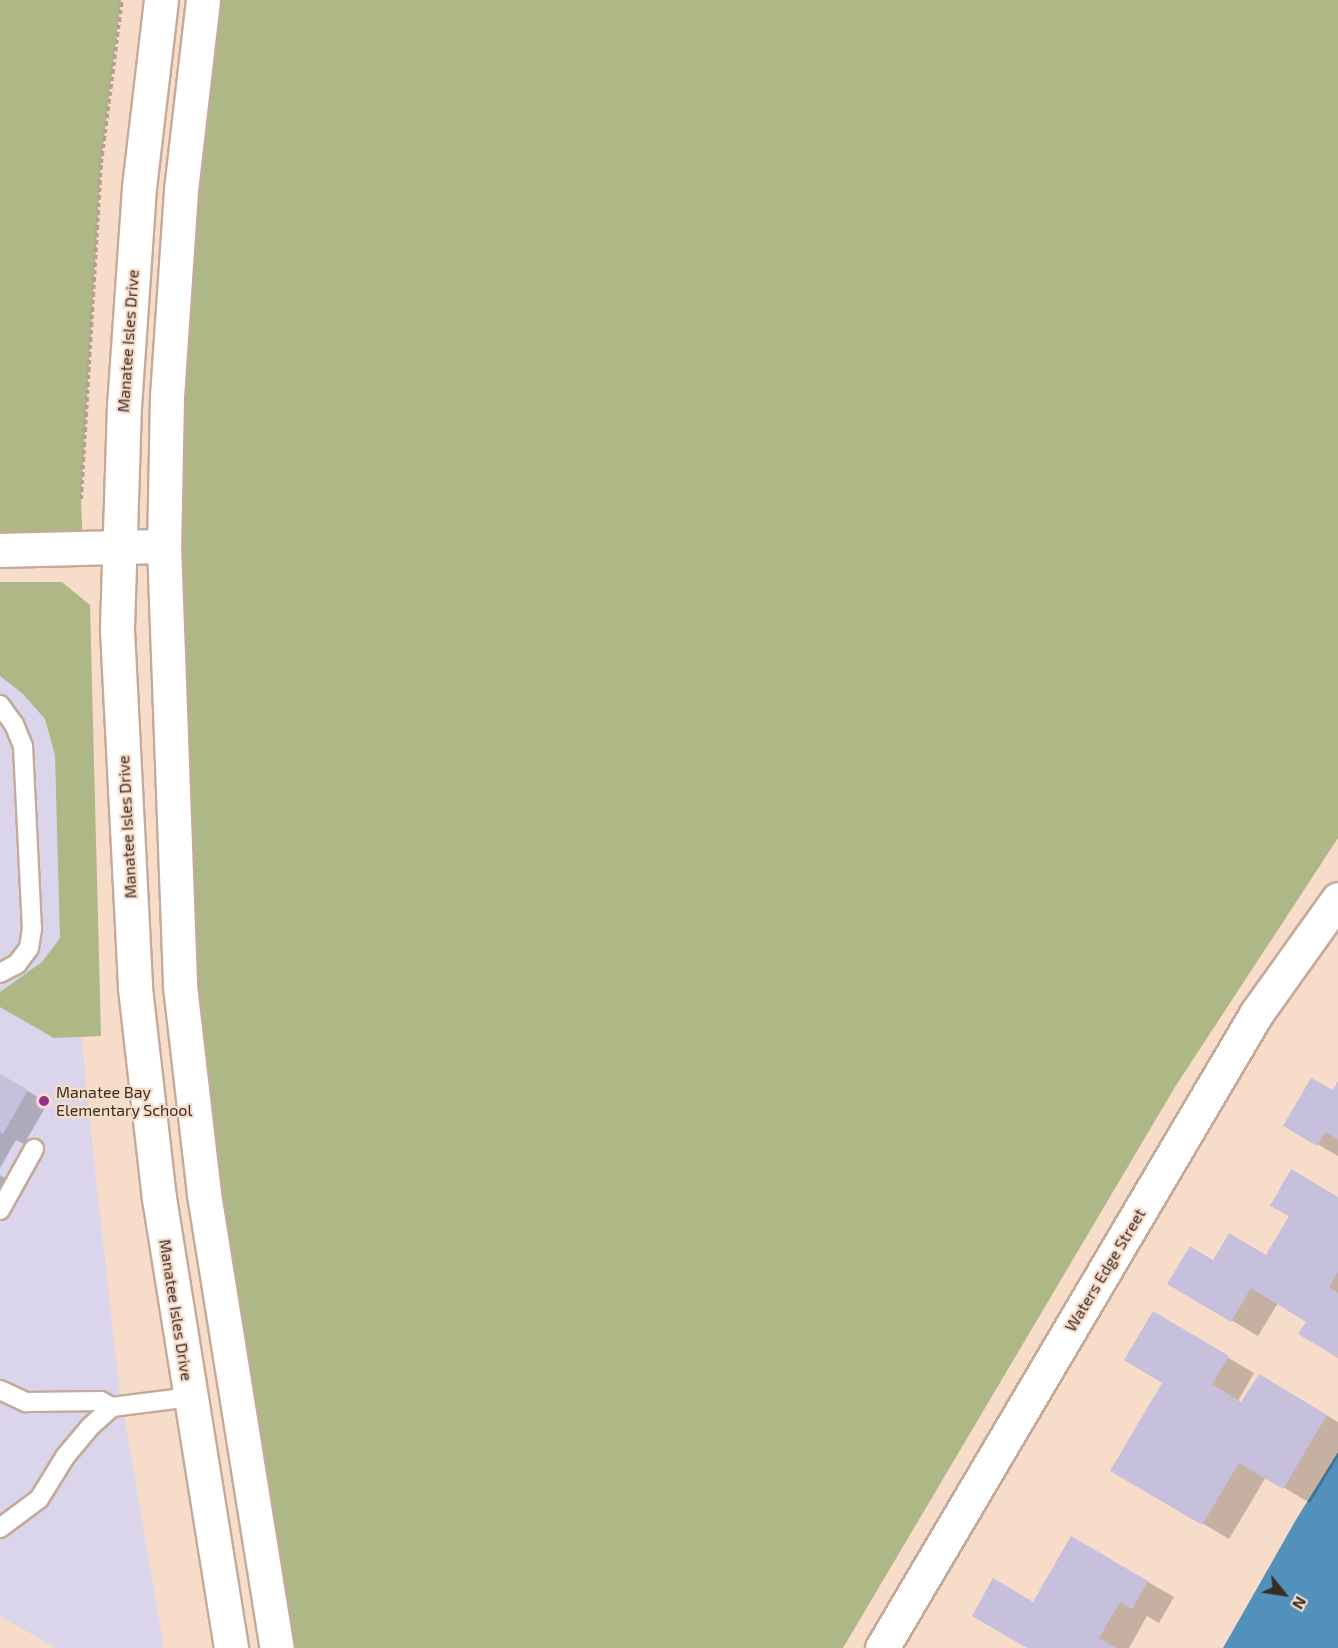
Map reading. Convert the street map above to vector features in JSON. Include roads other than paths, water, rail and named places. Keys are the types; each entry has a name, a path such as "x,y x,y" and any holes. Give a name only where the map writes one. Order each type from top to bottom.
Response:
{"street":[{"name":"Manatee Isles Drive","path":"161,0 139,187 124,405 117,630 135,988 159,1198 231,1648"},
{"path":"203,0 181,191 167,396 164,546 180,986 204,1194 277,1648"},
{"path":"0,550 164,546"},
{"name":"Waters Edge Street","path":"882,1648 1256,1014 1338,899"},
{"path":"190,1396 235,1388"}],"lane":[{"path":"0,705 14,724 23,746 32,929 29,948 17,964 0,973"},
{"path":"0,1210 34,1149"},
{"path":"0,1390 26,1402 101,1401 112,1407"},
{"path":"0,1528 39,1499 65,1457 90,1427 112,1407 190,1396"}],"water":[{"path":"1338,1452 1338,1648 1223,1648 1297,1518"}],"place":[{"name":"Manatee Bay Elementary School","path":"44,1101"}]}
